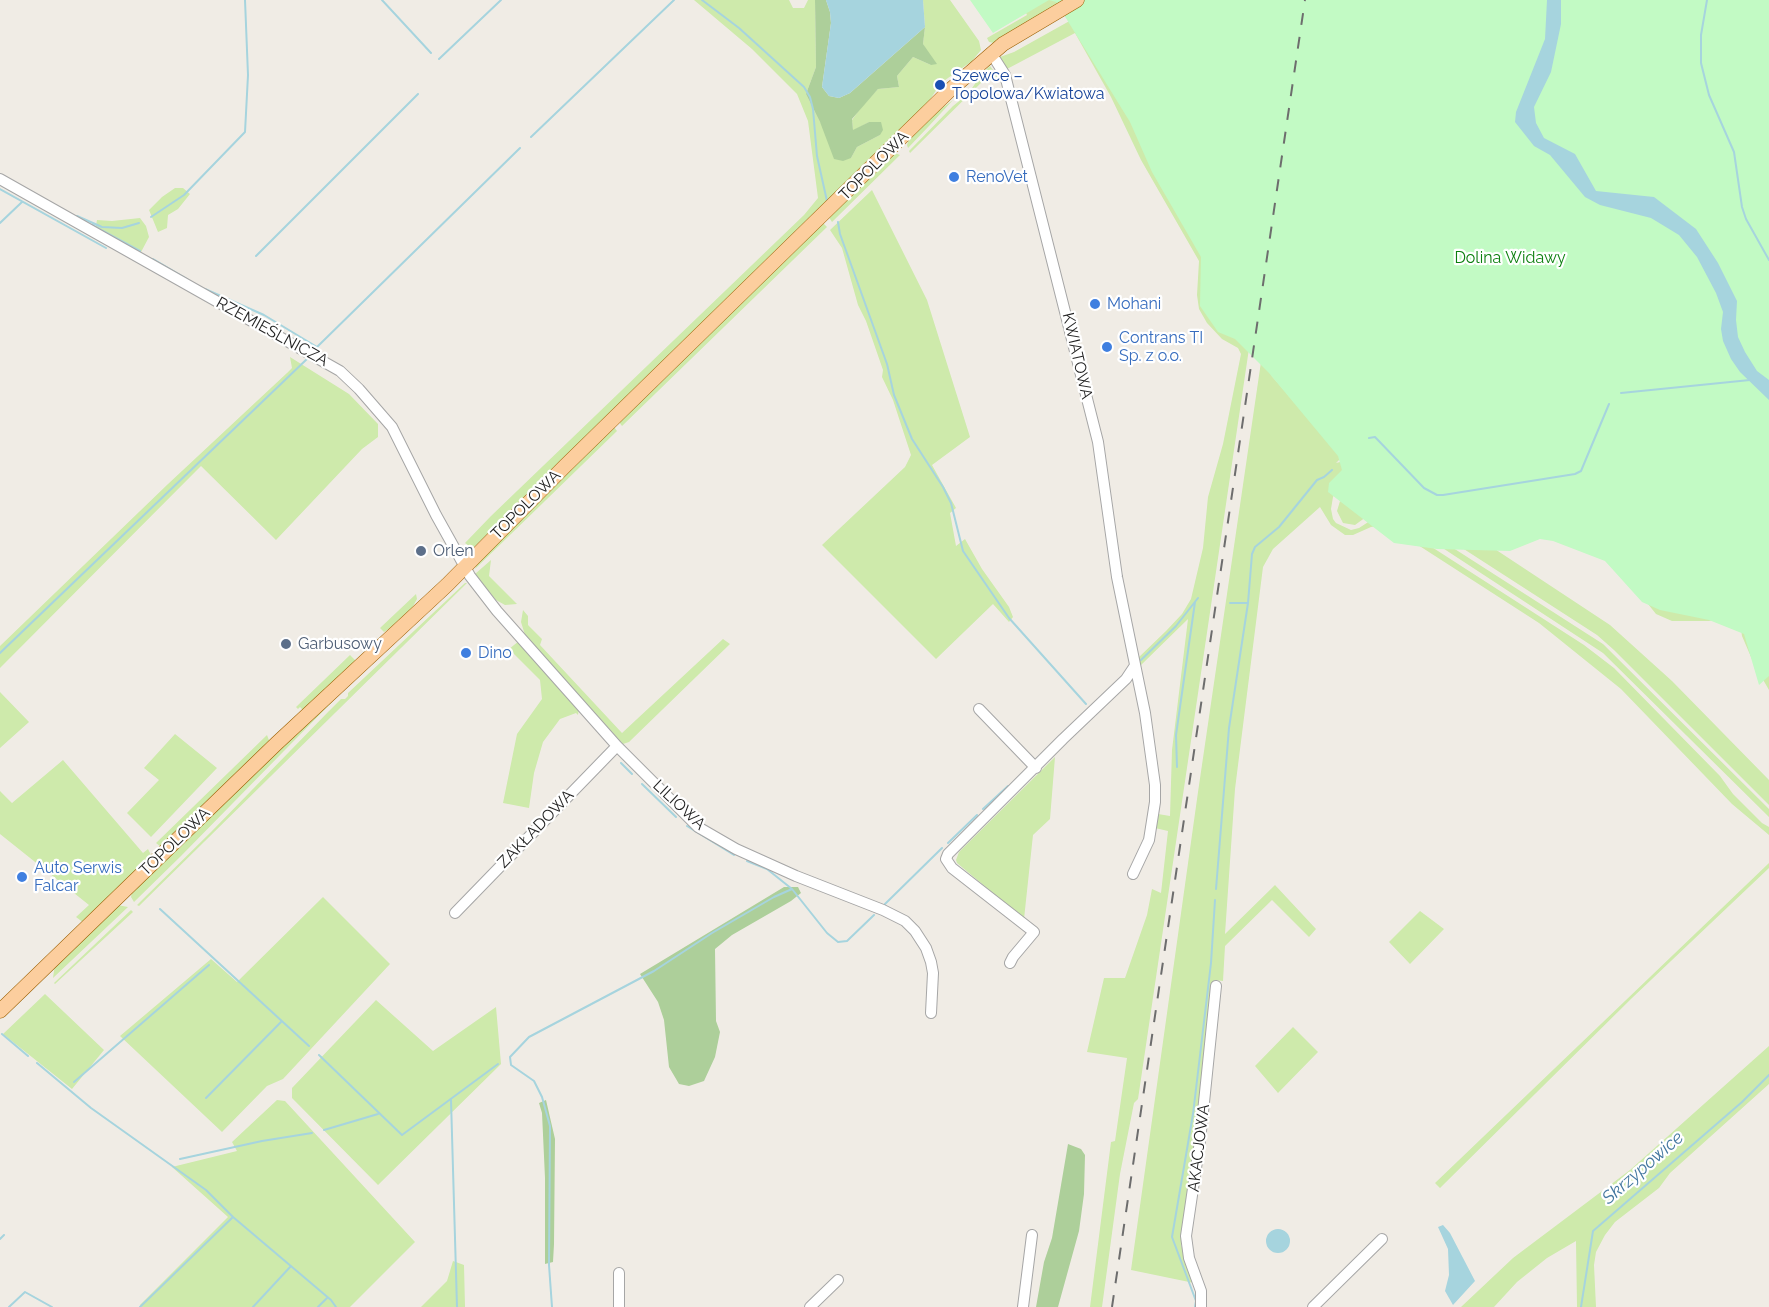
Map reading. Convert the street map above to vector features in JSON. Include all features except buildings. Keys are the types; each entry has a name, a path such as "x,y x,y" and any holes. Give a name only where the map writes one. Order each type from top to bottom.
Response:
{"main road":[{"name":"TOPOLOWA","path":"0,1011 277,743 465,567 949,91 1011,38 1077,0"}],"street":[{"name":"KWIATOWA","path":"991,53 1005,75 1098,441 1112,547 1152,751 1155,802 1149,840 1133,873"},
{"name":"RZEMIEŚLNICZA","path":"0,179 340,371 392,427 465,567"},
{"name":"LILIOWA","path":"465,567 497,611 617,746 698,827 736,849 796,876 883,910 904,921 915,931 926,948 931,962 933,973 931,1013"},
{"path":"1011,963 1013,957 1034,932 952,868 946,859 953,848 1126,679 1134,667"},
{"path":"979,709 1036,768"},
{"name":"ZAKŁADOWA","path":"455,913 617,746"},
{"name":"AKACJOWA","path":"1201,1307 1201,1291 1189,1258 1186,1236 1200,1141 1216,986"},
{"path":"1023,1307 1032,1235"},
{"path":"1313,1307 1382,1239"},
{"path":"619,1273 619,1307"},
{"path":"810,1307 838,1280"}],"green space":[{"path":"694,0 789,0 793,8 804,8 808,0 815,0 816,67 806,94 820,122 851,158 857,147 880,135 869,122 853,131 852,120 862,106 878,89 899,87 897,76 913,57 931,65 923,44 925,27 923,0 950,0 979,41 981,50 972,61 941,83 921,113 680,349 474,547 469,546 465,543 491,516 804,215 818,198 808,121 797,94 752,49"},
{"path":"815,0 826,0 830,12 831,23 822,87 829,96 839,98 850,93 925,27 923,44 937,64 931,65 913,57 897,76 899,87 878,89 852,119 853,130 869,122 881,122 883,130 880,135 857,147 851,158 843,161 834,159 806,94 816,67"},
{"path":"970,0 1049,0 993,33"},
{"path":"1020,0 1068,0 1000,41 989,42 987,38 1027,15"},
{"name":"Dolina Widawy","path":"1049,0 1769,0 1769,676 1759,685 1744,634 1709,620 1660,610 1642,602 1605,561 1553,541 1540,539 1510,551 1437,549 1394,543 1328,492 1329,483 1342,470 1338,456 1269,373 1235,339 1218,332 1200,306 1201,257 1152,172 1130,122 1056,2"},
{"path":"1314,0 1769,644 1769,690 1754,664 1742,636 1740,623 1723,618 1709,621 1672,621 1656,614 1628,579 1586,541 1466,530 1610,625 1672,681 1769,780 1769,805 1597,635 1408,513 1269,373 1330,442 1341,458 1336,463 1345,462 1333,497 1331,509 1333,519 1336,523 1351,530 1359,528 1376,517 1396,524 1584,645 1614,668 1720,776 1733,794 1769,827 1769,835 1732,804 1621,689 1539,623 1387,525 1371,527 1353,535 1345,535 1331,525 1320,507 1273,549 1263,567 1235,789 1225,934 1275,885 1316,929 1309,937 1272,900 1225,946 1223,981 1214,980 1181,1245 1194,1283 1131,1270 1198,792"},
{"path":"1082,14 1255,308 1138,1099 1134,1103 1120,1174 1102,1307 1090,1307 1111,1142 1115,1141 1127,1058 1087,1052 1104,978 1125,978 1147,915 1152,889 1161,893 1168,831 1155,828 1158,814 1170,816 1172,750 1188,619 1140,666 1138,658 1182,614 1191,599 1203,548 1208,497 1223,444 1241,354 1238,348 1222,339 1207,323 1199,309 1197,295 1199,261 1141,160 1111,97 1075,33 1007,69 1001,60 1000,57 1014,52"},
{"path":"990,66 999,78 990,74 910,153 909,151 953,106 968,94"},
{"path":"953,100 908,148 910,136 926,120"},
{"path":"895,153 900,155 832,222 828,216"},
{"path":"175,188 183,188 190,194 178,209 168,215 167,228 158,232 149,210"},
{"path":"872,190 927,300 970,437 932,465 956,508 950,513 956,546 965,539 982,569 1009,607 1013,617 1009,622 993,604 936,659 822,545 905,467 911,455 893,400 882,377 883,370 866,321 858,305 842,248 830,230"},
{"path":"140,218 146,226 149,237 140,254 95,231 97,220"},
{"path":"823,223 827,227 622,426 619,422"},
{"path":"290,357 349,394 378,424 378,437 362,449 276,540 201,466 0,668 0,646 287,373 292,368"},
{"path":"614,427 617,431 475,569 478,562 561,477"},
{"path":"1340,501 1366,517 1355,525 1343,523 1337,511"},
{"path":"1406,524 1422,528 1603,644 1769,809 1769,817 1603,653"},
{"path":"491,560 489,576 517,604 505,605 496,600 475,574"},
{"path":"467,583 139,906 137,905 341,699 345,699 348,693"},
{"path":"416,594 417,599 412,608 384,632 380,628"},
{"path":"523,610 528,616 528,625 542,639 540,645 622,733 723,639 730,644 629,742 623,744 525,635 521,622"},
{"path":"519,641 579,708 578,715 576,713 560,719 543,742 534,773 529,808 503,803 517,734 542,699 540,680 513,653 504,653"},
{"path":"350,655 357,662 303,710 296,707"},
{"path":"0,692 29,722 0,748"},
{"path":"333,701 134,902 131,897 132,892 309,719"},
{"path":"175,734 217,768 151,837 127,813 159,780 144,768"},
{"path":"267,735 270,743 161,847 156,843"},
{"path":"1055,757 1050,819 1033,835 1024,919 956,860 959,852"},
{"path":"63,760 143,853 148,849 151,855 150,859 84,923 76,917 89,905 0,834 0,791 12,803"},
{"path":"1769,863 1769,868 1632,998 1440,1188 1435,1183"},
{"path":"784,887 798,887 801,893 732,935 715,949 716,1021 720,1032 715,1057 704,1081 689,1086 679,1084 669,1067 664,1020 658,1002 640,974"},
{"path":"323,897 390,964 283,1079 267,1086 222,1132 120,1036 211,959 237,982"},
{"path":"117,905 128,907 53,978 55,964"},
{"path":"131,910 133,912 54,983"},
{"path":"1420,911 1444,929 1410,964 1389,942"},
{"path":"45,994 104,1050 72,1089 3,1034"},
{"path":"376,1000 433,1051 496,1007 501,1064 378,1185 292,1098 292,1088"},
{"path":"1293,1027 1318,1052 1278,1093 1255,1066"},
{"path":"1769,1046 1769,1084 1670,1173 1659,1188 1615,1222 1605,1235 1596,1252 1594,1265 1596,1307 1577,1307 1576,1241 1547,1258 1517,1282 1494,1307 1461,1307 1513,1258 1630,1170"},
{"path":"277,1100 285,1101 415,1242 350,1307 142,1307 140,1305 228,1217 172,1167 237,1151 232,1142"},
{"path":"546,1100 555,1139 553,1262 545,1264 545,1178 542,1113 539,1103"},
{"path":"1068,1144 1081,1149 1085,1155 1084,1194 1079,1231 1058,1307 1036,1307 1044,1262 1052,1238"},
{"path":"453,1261 464,1265 465,1307 421,1307 447,1281"}],"water":[{"path":"826,0 923,0 925,27 850,93 839,98 829,96 822,87 831,23"},
{"path":"1547,0 1561,0 1561,24 1551,72 1534,107 1536,123 1544,138 1575,154 1596,191 1654,197 1696,229 1718,263 1737,301 1738,337 1757,371 1769,380 1769,400 1740,372 1731,359 1723,341 1721,329 1723,312 1716,293 1697,257 1679,235 1651,218 1600,205 1585,197 1550,155 1534,146 1515,122 1516,112 1545,39"},
{"path":"1443,1225 1450,1233 1475,1281 1453,1305 1445,1291 1449,1275 1448,1249 1438,1227"},
{"path":"1278,1229 1287,1232 1290,1241 1287,1250 1278,1253 1269,1250 1266,1241 1269,1232"}],"waterway":[{"path":"151,217 184,195 245,132 248,75 245,0"},
{"path":"382,0 431,53"},
{"path":"439,59 501,0"},
{"path":"531,137 674,0"},
{"path":"702,0 739,28 804,87 813,109 817,156 827,201"},
{"path":"1707,0 1701,35 1701,63 1709,95 1734,152 1742,207 1746,219 1769,260"},
{"path":"256,256 418,94"},
{"path":"205,289 264,315 317,347 520,148"},
{"path":"0,189 106,248"},
{"path":"0,223 22,202"},
{"path":"77,216 102,227 122,228 139,223"},
{"path":"838,222 840,234 887,364 894,395 912,439 951,503 963,551 1009,618 1086,704"},
{"path":"92,225 140,251"},
{"path":"153,259 187,279"},
{"path":"0,653 308,358"},
{"path":"1621,393 1750,380"},
{"path":"1369,438 1375,437 1424,488 1437,495 1443,495 1575,474 1581,471 1609,404"},
{"path":"1216,889 1229,728 1248,603 1252,554 1255,547 1279,527 1317,480 1332,470"},
{"path":"1141,660 1176,626 1198,598"},
{"path":"1177,767 1176,735 1195,602"},
{"path":"1230,603 1248,603"},
{"path":"621,763 632,774"},
{"path":"642,784 676,817"},
{"path":"983,809 1008,786"},
{"path":"948,843 977,815"},
{"path":"687,826 734,855"},
{"path":"885,904 942,848"},
{"path":"747,861 767,869 792,889"},
{"path":"552,1307 549,1265 550,1126 542,1097 534,1081 511,1065 510,1057 529,1037 654,971 712,933 792,889 827,933 838,942 847,941 874,915"},
{"path":"1195,1307 1196,1301 1172,1237 1193,1114 1211,963 1215,900"},
{"path":"160,909 309,1046"},
{"path":"74,1082 209,965"},
{"path":"206,1098 281,1022"},
{"path":"2,1034 28,1056"},
{"path":"319,1055 402,1135 498,1064"},
{"path":"37,1063 91,1108 206,1190 233,1217"},
{"name":"Skrzypowice","path":"1581,1307 1593,1231 1742,1102 1769,1075"},
{"path":"451,1100 457,1307"},
{"path":"324,1130 378,1114"},
{"path":"180,1159 262,1141 312,1133"},
{"path":"140,1307 233,1217 331,1300 336,1307"},
{"path":"0,1239 4,1235"},
{"path":"253,1307 291,1266"},
{"path":"9,1307 25,1292 52,1307"},
{"path":"318,1307 327,1298"}],"railway":[{"path":"1112,1307 1305,0"}],"place":[{"name":"Szewce – Topolowa/Kwiatowa","path":"940,85"},
{"name":"RenoVet","path":"954,177"},
{"name":"Mohani","path":"1095,304"},
{"name":"Contrans TI Sp. z o.o.","path":"1107,347"},
{"name":"Orlen","path":"421,551"},
{"name":"Garbusowy","path":"286,644"},
{"name":"Dino","path":"466,653"},
{"name":"Auto Serwis Falcar","path":"22,877"}]}
